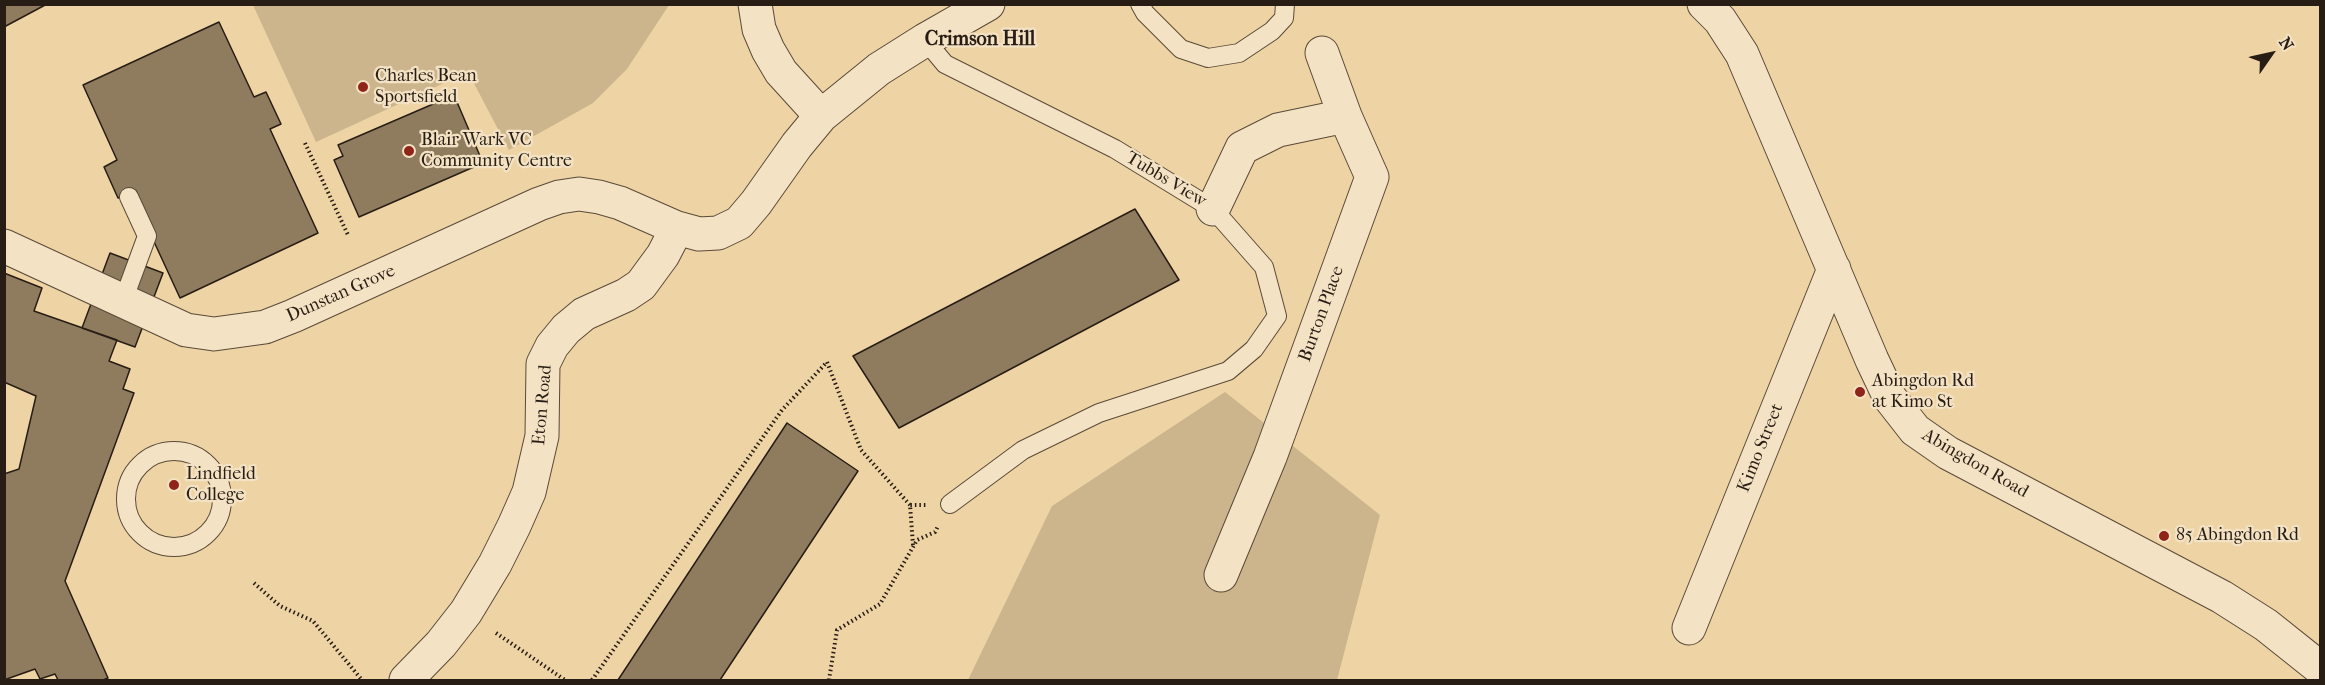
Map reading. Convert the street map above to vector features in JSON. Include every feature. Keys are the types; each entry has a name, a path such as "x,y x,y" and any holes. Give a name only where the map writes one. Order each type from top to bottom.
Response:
{"street":[{"path":"756,4 759,30 768,50 794,88 821,116"},
{"path":"677,228 699,234 718,234 739,222 756,203 821,116 879,69 988,4"},
{"name":"Abingdon Road","path":"1704,4 1720,20 1742,54 1890,398 1915,430 1948,453 2222,597 2266,625 2320,668"},
{"name":"Burton Place","path":"1221,575 1270,457 1372,177 1345,116 1322,53"},
{"path":"1213,209 1242,148 1278,130 1345,116"},
{"name":"Dunstan Grove","path":"4,246 186,330 214,334 265,327 293,316 559,197 579,194 620,203 677,228"},
{"name":"Eton Road","path":"406,681 441,644 466,612 495,564 529,492 542,436 543,364 552,346 566,329 584,314 626,295 641,285 663,255 677,228"},
{"name":"Kimo Street","path":"1689,628 1834,269"}],"lane":[{"path":"1140,4 1145,13 1182,49 1208,58 1239,52 1272,31 1284,18 1285,4"},
{"name":"Tubbs View","path":"925,40 945,64 1115,149 1213,209 1264,267 1277,316 1254,349 1228,371 1099,412 1023,450 950,504"},
{"path":"123,301 147,236 129,197"},
{"path":"172,451 187,453 200,459 219,483 222,497 217,519 204,537 191,544 176,547 161,546 148,539 137,529 129,516 126,501 131,480 144,462 157,454 172,451"}],"path":[{"path":"305,143 348,236"},
{"path":"592,681 782,410 827,362 861,450 910,505 913,545"},
{"path":"829,681 837,630 880,604 913,545 917,540 935,532 950,504 910,505"},
{"path":"254,583 280,606 313,621 362,681"},
{"path":"495,633 566,681"}],"shaded area":[{"name":"Charles Bean Sportsfield","path":"253,5 669,5 627,69 593,103 509,150 468,72 316,142"},
{"path":"1225,392 1380,515 1337,680 968,680 1052,506"}],"building":[{"path":"4,4 47,4 4,27"},
{"path":"219,22 254,97 266,92 281,124 270,129 318,233 180,298 131,192 118,198 104,167 117,160 83,85"},
{"name":"Blair Wark VC Community Centre","path":"454,95 483,163 359,217 334,160 343,156 338,145"},
{"path":"1135,209 1179,280 899,428 853,356"},
{"path":"110,253 163,273 135,347 82,328"},
{"path":"4,273 42,288 34,311 117,340 109,361 130,369 123,389 134,393 65,581 108,678 103,680 58,680 55,674 40,679 35,669 4,680 4,474 19,469 36,396 4,382"},
{"path":"787,423 858,471 720,680 618,680"}],"place":[{"name":"Charles Bean Sportsfield","path":"363,87"},
{"name":"Blair Wark VC Community Centre","path":"409,151"},
{"name":"Abingdon Rd at Kimo St","path":"1860,392"},
{"name":"Lindfield College","path":"174,485"},
{"name":"85 Abingdon Rd","path":"2164,536"}],"district":[{"name":"Crimson Hill","path":"980,40"}]}
